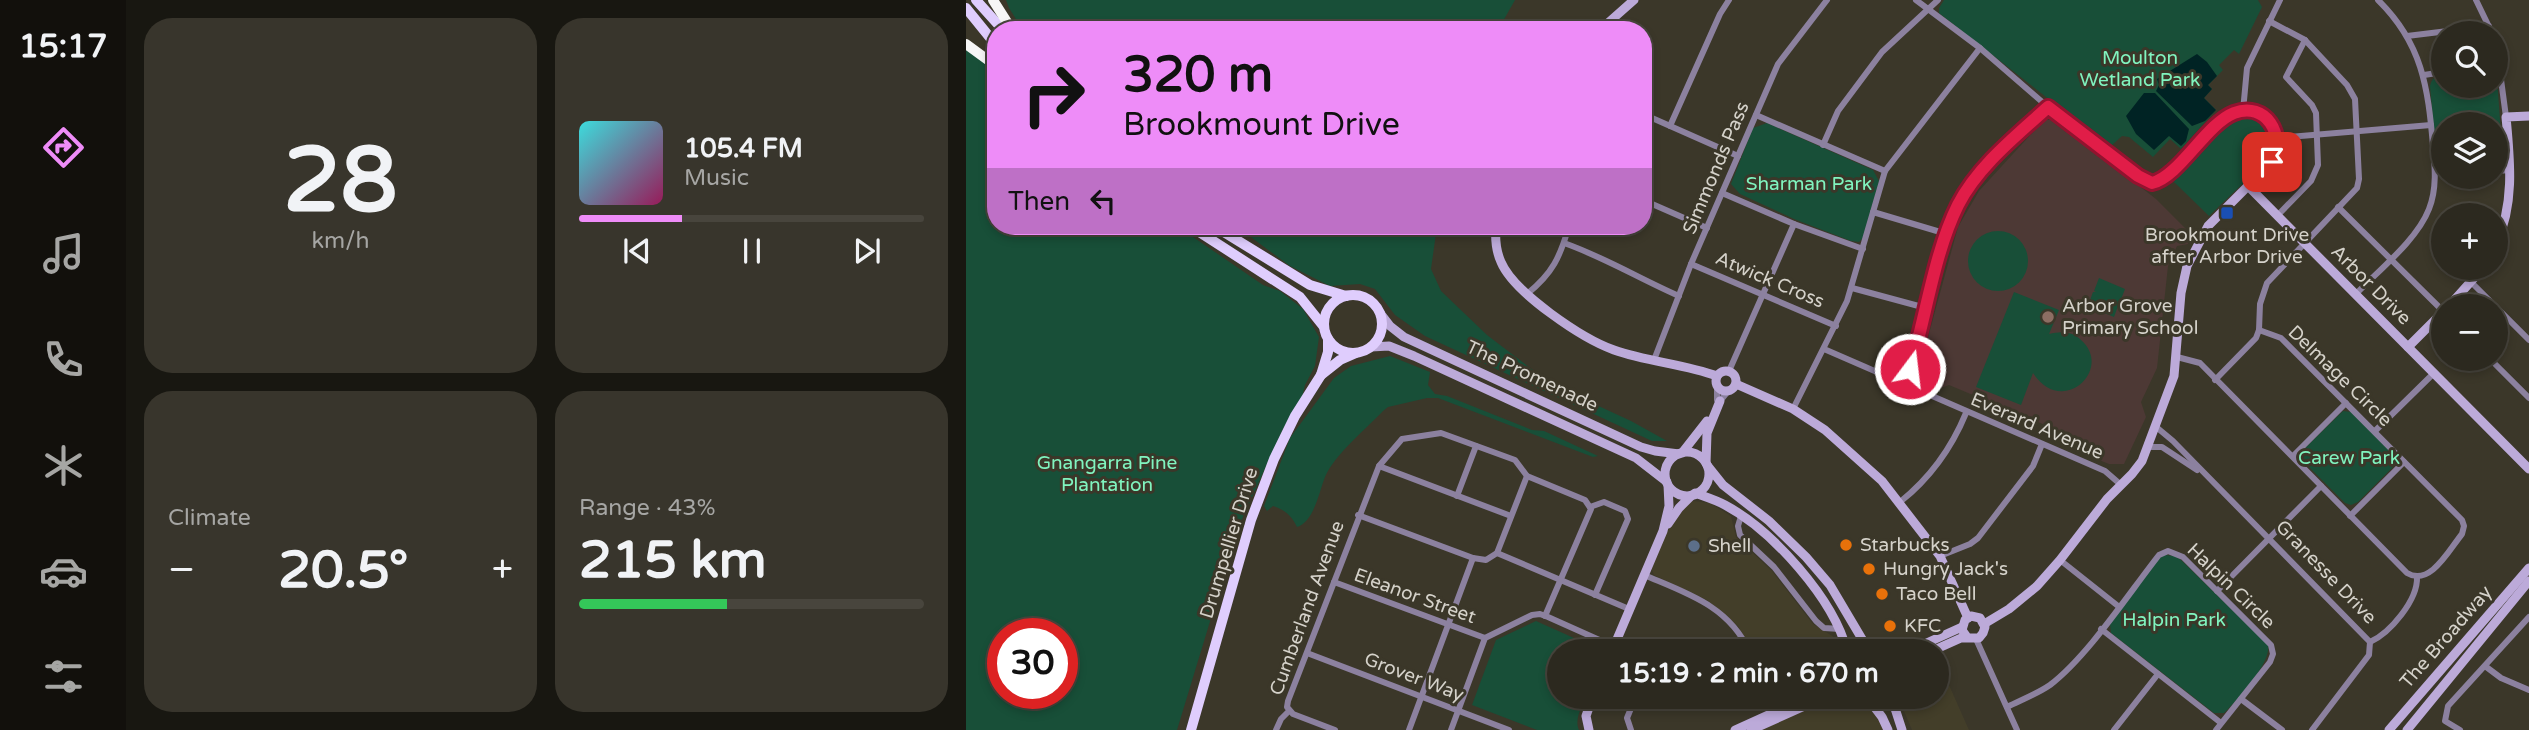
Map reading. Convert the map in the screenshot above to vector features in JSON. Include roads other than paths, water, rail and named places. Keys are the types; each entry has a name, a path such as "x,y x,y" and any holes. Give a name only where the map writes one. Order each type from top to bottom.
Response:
{"highway":[{"path":"993,0 1006,21"},
{"path":"966,44 987,59"}],"main road":[{"path":"976,0 995,21"},
{"path":"966,8 987,34"},
{"path":"1204,235 1300,297 1324,327 1328,339 1340,350 1356,353 1371,347 1382,329 1380,313 1376,306 1366,298 1354,295 1335,301 1329,307 1324,327"},
{"path":"1229,235 1310,285 1346,296"},
{"name":"Drumpellier Drive","path":"1191,730 1262,489 1288,430 1321,375 1328,352 1328,339"},
{"name":"Drumpellier Drive","path":"1321,375 1340,360 1356,353"}],"street":[{"path":"1610,21 1634,0"},
{"path":"1670,126 1720,14 1729,0"},
{"name":"Simmonds Pass","path":"1654,360 1691,264 1778,64 1827,0"},
{"path":"1916,0 1980,48 2048,107 2138,176 2152,183 2165,177 2225,118 2244,111 2254,112 2268,120 2278,138 2272,162 2208,226 2190,257 2180,293 2174,376 2137,468 2120,484 2060,561 2029,593 1984,624 1983,633 1949,645"},
{"path":"1823,145 1838,111 1882,52 1938,0"},
{"path":"2244,111 2247,68 2280,0"},
{"path":"2278,138 2431,125 2424,75 2407,36 2378,0"},
{"path":"2476,0 2486,21"},
{"path":"2215,380 2252,343 2259,330 2260,304 2267,283 2357,188 2359,178 2354,99 2347,85 2305,40 2269,21"},
{"path":"2407,36 2431,34"},
{"path":"2277,216 2311,181 2318,165 2316,113 2312,104 2286,77 2305,40"},
{"path":"1793,409 1836,326 1852,288 1885,171 1980,48"},
{"path":"2424,75 2431,74"},
{"path":"1904,385 1947,234 1958,206 1974,181 1994,158 2048,107"},
{"path":"1756,115 1885,171"},
{"path":"2508,117 2529,116"},
{"path":"1652,118 1738,156"},
{"path":"2508,144 2511,170 2508,203"},
{"name":"Arbor Drive","path":"2248,186 2529,469"},
{"path":"2356,294 2420,228 2435,189"},
{"path":"1722,192 1794,224 1863,249"},
{"path":"1652,204 1707,228"},
{"path":"2338,206 2431,300"},
{"path":"1873,212 1947,234"},
{"path":"1730,371 1794,224"},
{"path":"1496,235 1500,261 1506,272 1527,294 1546,311 1609,349 1700,370 1717,380 1721,389 1732,387 1793,409 1825,430 1855,455 1900,502 1940,556 1968,618"},
{"path":"1527,294 1557,263 1566,235"},
{"path":"1564,243 1679,296"},
{"name":"Atwick Cross","path":"1691,264 1836,326"},
{"path":"2460,294 2472,282 2528,336"},
{"path":"1852,288 1926,308"},
{"name":"The Promenade","path":"1380,313 1390,326 1404,337 1644,448 1680,453"},
{"path":"2408,346 2431,324"},
{"name":"Delmage Circle","path":"2259,330 2277,335 2459,517 2464,526 2462,534 2430,572 2417,577"},
{"name":"The Promenade","path":"1371,347 1394,347 1438,367 1636,458 1668,483"},
{"name":"Everard Avenue","path":"1824,349 2105,471 2120,484"},
{"path":"2177,357 2200,363 2407,573 2417,577 2412,598 2388,632 2370,642"},
{"path":"1663,531 1679,508 1706,483 1709,474 1706,464 1707,433 1718,400 1717,380 1723,372 1730,371"},
{"path":"1617,639 1663,531 1669,506 1665,473 1668,464 1703,428 1718,400 1732,387 1735,376 1730,371"},
{"path":"2502,371 2529,398"},
{"path":"2375,431 2434,373"},
{"path":"2293,456 2346,403"},
{"path":"1900,502 1916,489 1956,437 1966,412"},
{"name":"Granesse Drive","path":"2155,426 2174,441 2270,537 2370,642 2370,655 2312,730"},
{"name":"Cumberland Avenue","path":"1276,730 1281,719 1291,713 1288,701 1379,466 1402,439 1441,433 1515,460 1527,476 1585,500 1590,507"},
{"path":"1940,556 1978,538 2034,466 2042,444"},
{"path":"1457,496 1476,446"},
{"name":"Granesse Drive","path":"2147,447 2162,447 2211,480"},
{"path":"1680,453 1697,454 1723,485 1769,521 1806,556 1830,585 1862,639"},
{"path":"2350,516 2404,462"},
{"path":"1379,466 1511,516"},
{"path":"1409,730 1473,558 1486,560 1497,553 1527,476"},
{"path":"1668,483 1677,493 1694,494 1721,503 1741,516 1796,566 1840,629 1843,639"},
{"path":"2217,591 2321,486"},
{"path":"1545,616 1590,507 1604,502 1625,511 1628,519 1595,595"},
{"name":"Cumberland Avenue","path":"1358,515 1473,558"},
{"path":"1741,516 1738,526 1740,535 1774,567 1816,621 1824,628 1840,629"},
{"name":"Halpin Circle","path":"2007,707 2053,682 2076,660 2165,551 2179,554 2271,645 2273,651 2270,662 2216,730"},
{"path":"1497,553 1629,609"},
{"path":"2060,561 2119,606"},
{"name":"The Broadway","path":"2389,730 2529,568"},
{"path":"1644,575 1697,597 1734,626 1742,639"},
{"name":"The Broadway","path":"2407,730 2529,581"},
{"name":"Eleanor Street","path":"1334,582 1485,638"},
{"path":"1451,730 1485,638 1532,615 1545,616 1592,639"},
{"path":"1936,639 1962,627 1968,618 1977,617 1984,624"},
{"path":"2460,730 2445,721 2446,711 2529,617"},
{"path":"1962,627 1971,638 2017,730"},
{"path":"2101,629 2221,723"},
{"name":"Grover Way","path":"1307,653 1509,730"},
{"path":"2485,666 2501,678 2529,690"},
{"path":"2114,730 2158,674"},
{"path":"2241,699 2282,730"},
{"path":"1588,709 1586,716 1588,730"},
{"path":"1631,709 1627,718 1631,730"},
{"path":"1735,730 1783,709"},
{"path":"1751,730 1792,709"},
{"path":"1877,709 1888,730"},
{"path":"1895,709 1902,730"},
{"path":"1291,713 1335,730"}],"water":[{"path":"2197,54 2217,76 2208,85 2212,89 2204,98 2216,110 2205,121 2192,126 2156,91 2159,85 2157,79"},
{"path":"2144,93 2155,93 2189,129 2186,141 2181,146 2169,136 2154,150 2136,134 2126,116"}],"place":[{"name":"Brookmount Drive after Arbor Drive","path":"2227,213"},
{"name":"Arbor Grove Primary School","path":"2048,317"},
{"name":"Starbucks","path":"1846,545"},
{"name":"Shell","path":"1694,546"},
{"name":"Hungry Jack's","path":"1869,569"},
{"name":"Taco Bell","path":"1882,594"},
{"name":"KFC","path":"1890,626"}],"park label":[{"name":"Moulton Wetland Park","path":"2140,69"},
{"name":"Sharman Park","path":"1809,184"},
{"name":"Carew Park","path":"2349,458"},
{"name":"Gnangarra Pine Plantation","path":"1107,474"},
{"name":"Halpin Park","path":"2174,620"}]}
